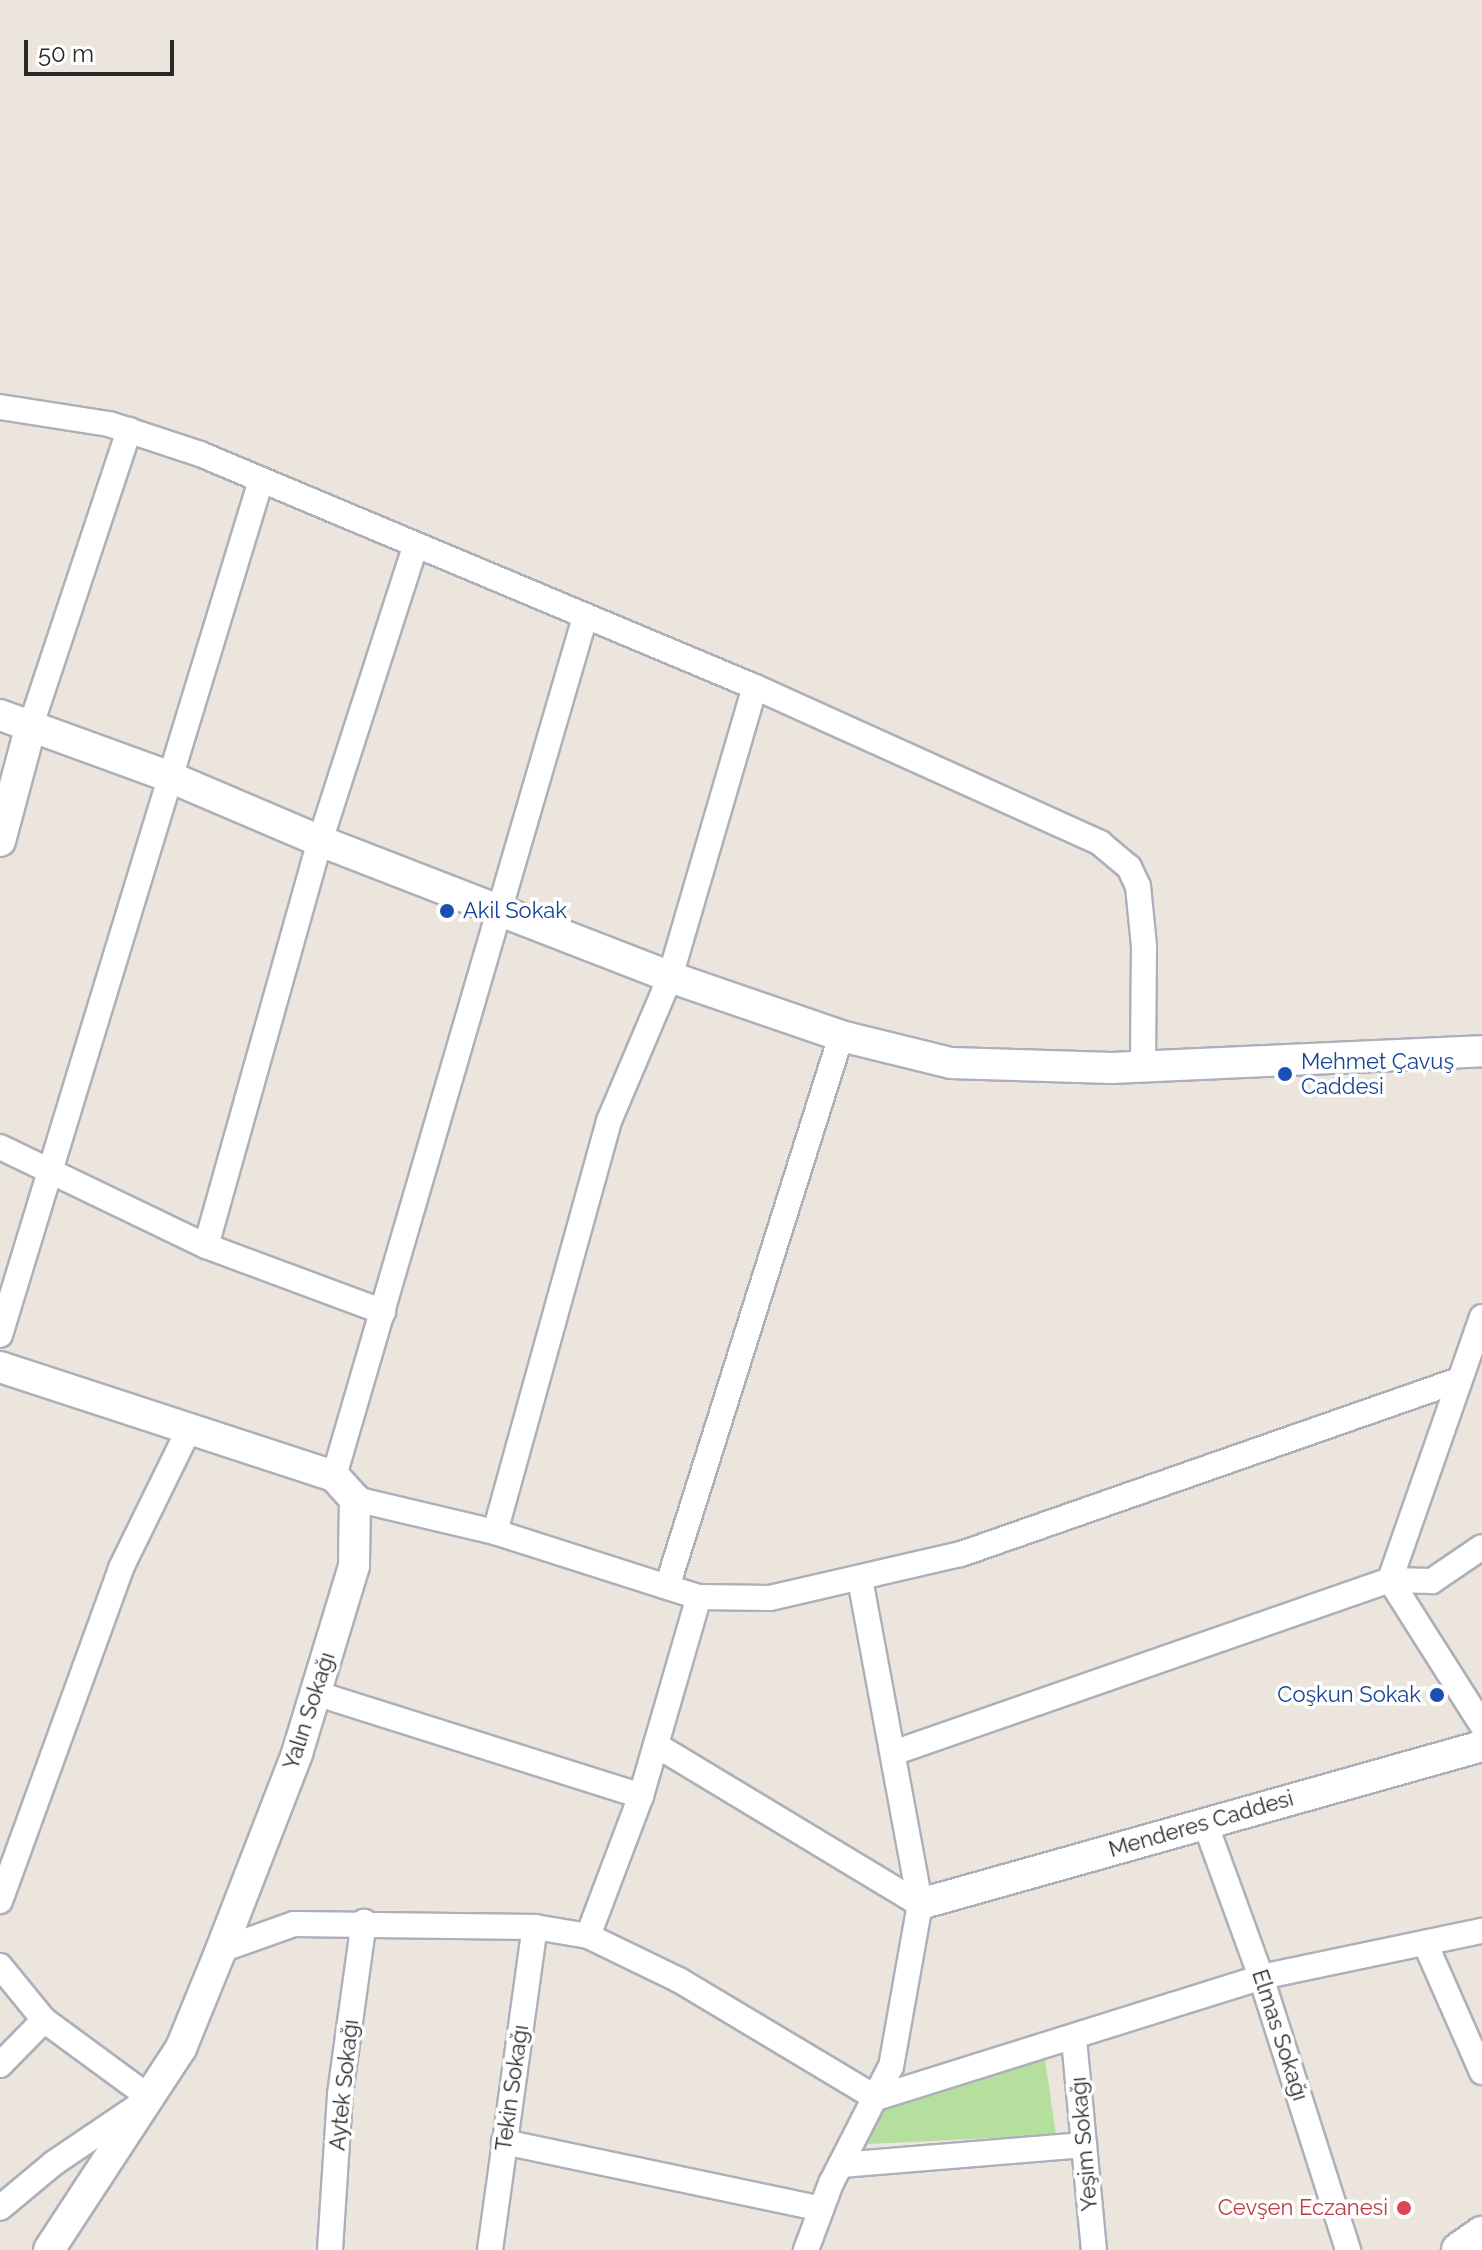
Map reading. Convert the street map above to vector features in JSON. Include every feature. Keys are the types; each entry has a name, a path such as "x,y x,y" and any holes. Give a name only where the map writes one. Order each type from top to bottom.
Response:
{"main road":[{"path":"1459,2250 1482,2234"}],"street":[{"path":"0,407 129,430 261,480 755,687 1115,853 1138,886 1144,946 1143,1067"},
{"path":"0,841 31,725 129,430"},
{"path":"0,1335 47,1171 261,480"},
{"path":"206,1246 320,841 415,547"},
{"path":"334,1476 496,911 585,617"},
{"path":"495,1532 609,1121 670,977 755,687"},
{"path":"0,715 170,777 320,841 670,977 841,1036 951,1063 1143,1067 1482,1051"},
{"path":"667,1587 841,1036"},
{"path":"0,1147 206,1246 383,1312"},
{"path":"1390,1580 1482,1317"},
{"path":"0,1367 334,1476 355,1499 495,1532 699,1597 770,1598 961,1554 1459,1380"},
{"path":"0,1901 121,1568 189,1429"},
{"name":"Yalın Sokağı","path":"49,2250 181,2048 221,1950 315,1693 354,1566 355,1499"},
{"path":"896,1752 1390,1580 1432,1581 1482,1547"},
{"path":"806,2250 841,2165 891,2066 920,1904 896,1752 860,1579"},
{"path":"1390,1580 1482,1725"},
{"path":"588,1936 641,1796 699,1597"},
{"path":"315,1693 641,1796"},
{"path":"656,1745 920,1904"},
{"name":"Menderes Caddesi","path":"920,1904 1482,1746"},
{"name":"Elmas Sokağı","path":"1205,1823 1261,1977 1348,2250"},
{"path":"221,1950 294,1924 364,1922 535,1927 588,1936 679,1980 876,2098 1074,2039 1261,1977 1482,1931"},
{"name":"Aytek Sokağı","path":"330,2250 340,2094 364,1922"},
{"name":"Tekin Sokağı","path":"490,2250 535,1927"},
{"path":"1425,1943 1482,2072"},
{"path":"0,1966 44,2020 150,2098 54,2163 0,2208"},
{"path":"0,2065 44,2020"},
{"name":"Yeşim Sokağı","path":"1074,2039 1094,2250"},
{"path":"504,2142 821,2209"},
{"path":"841,2165 1084,2145"}],"green space":[{"path":"1045,2059 1056,2135 868,2144 873,2120 885,2107"}],"place":[{"name":"Akil Sokak","path":"447,911"},
{"name":"Mehmet Çavuş Caddesi","path":"1285,1074"},
{"name":"Coşkun Sokak","path":"1437,1695"},
{"name":"Cevşen Eczanesi","path":"1404,2208"}]}
